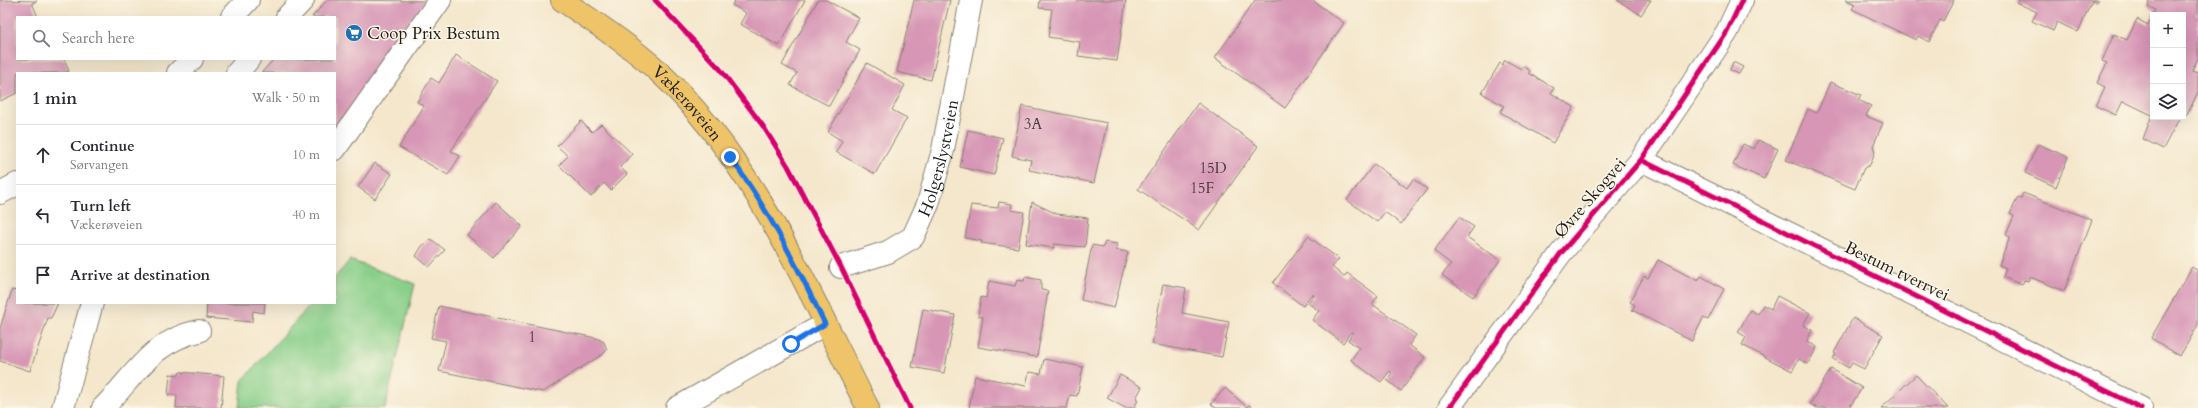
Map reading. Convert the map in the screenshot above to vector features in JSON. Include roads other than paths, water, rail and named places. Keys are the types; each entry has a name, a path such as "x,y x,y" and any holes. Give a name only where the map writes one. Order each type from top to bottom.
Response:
{"main road":[{"name":"Vækerøveien","path":"562,0 638,54 660,73 710,130 747,180 764,208 800,272 868,408"}],"street":[{"path":"233,16 248,0"},
{"path":"288,16 303,0"},
{"path":"336,148 440,0"},
{"name":"Holgerslystveien","path":"841,267 888,252 913,237 928,204 943,150 971,0"},
{"name":"Øvre Skogvei","path":"1449,408 1562,253 1641,160 1727,32 1742,0"},
{"path":"179,72 191,60"},
{"path":"238,72 247,60"},
{"name":"Bestum tverrvei","path":"1641,160 2140,408"},
{"path":"0,193 16,185"},
{"path":"63,408 92,304"},
{"path":"677,408 825,324"},
{"path":"103,408 123,388 145,361 164,344 183,334 199,331"}],"place":[{"name":"Coop Prix Bestum","path":"354,33"}]}
